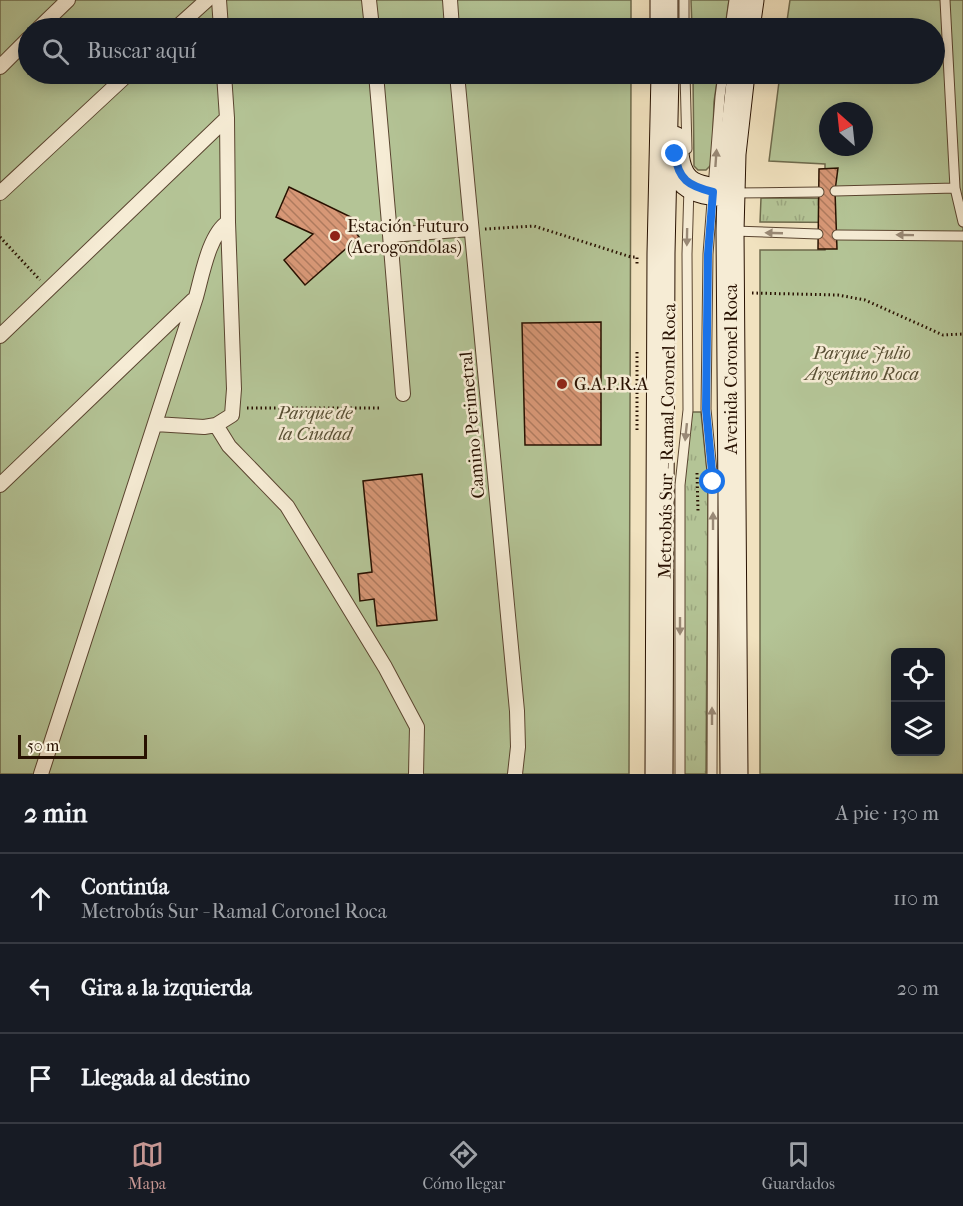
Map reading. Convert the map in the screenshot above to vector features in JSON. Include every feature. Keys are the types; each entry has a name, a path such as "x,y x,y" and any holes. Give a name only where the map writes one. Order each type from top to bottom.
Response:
{"main road":[{"path":"664,0 664,18"},
{"path":"747,18 750,0"},
{"path":"659,774 661,254 666,84"},
{"path":"669,84 674,104 676,166 681,176 711,190"},
{"name":"Avenida Coronel Roca","path":"734,774 730,231 711,190 732,154 740,84"}],"street":[{"path":"49,18 68,0"},
{"path":"187,18 207,0"},
{"path":"219,0 220,18"},
{"path":"369,0 371,18"},
{"path":"450,0 451,18"},
{"path":"0,66 18,49"},
{"path":"0,193 117,84"},
{"path":"155,424 204,427 216,425 232,415 234,389 225,84"},
{"path":"377,84 403,394"},
{"name":"Camino Perimetral","path":"458,84 517,711 518,747 515,774"},
{"path":"0,336 227,118"},
{"path":"41,774 208,254 221,226 228,222"},
{"path":"390,235 471,229"},
{"path":"0,485 196,297"},
{"path":"216,425 229,446 287,506 385,667 417,727 416,774"}],"lane":[{"path":"684,0 684,18"},
{"path":"731,18 734,0"},
{"path":"945,0 956,188 963,222"},
{"name":"Metrobús Sur - Ramal Coronel Roca","path":"680,774 680,485 688,410 687,254 711,190 687,84"},
{"name":"Metrobús Sur - Ramal Coronel Roca","path":"712,774 713,482 706,409 708,254 711,190 722,84"},
{"path":"836,191 956,188"},
{"path":"711,190 819,192"},
{"path":"730,231 818,234"},
{"path":"837,235 963,236"}],"path":[{"path":"471,229 534,226 637,257"},
{"path":"0,237 49,289"},
{"path":"751,283 751,293 838,295 865,300 943,335 963,334"},
{"path":"233,408 379,408"}],"green space":[{"name":"Parque de la Ciudad","path":"0,0 631,0 631,18 18,18 18,84 631,84 629,774 0,774"},
{"path":"691,0 729,0 726,18 692,18"},
{"name":"Parque Julio Argentino Roca","path":"790,0 963,0 963,774 760,774 760,250 825,250 825,164 769,161 779,84 945,84 945,18 787,18"},
{"path":"693,84 717,84 712,164 706,170 698,170 694,166"},
{"path":"761,198 930,199 932,223 760,222"},
{"path":"692,412 701,412 708,481 706,774 684,774 684,483"}],"building":[{"path":"838,168 835,191 837,249 818,249 819,169"},
{"name":"Estación Futuro (Aerogondolas)","path":"289,187 359,221 353,229 359,237 305,285 284,260 313,234 276,217"},
{"name":"G.A.P.R.A","path":"601,322 601,445 525,445 522,323"},
{"path":"422,474 437,620 377,626 374,599 360,601 358,574 372,572 363,481"}],"place":[{"name":"Estación Futuro (Aerogondolas)","path":"335,236"},
{"name":"G.A.P.R.A","path":"562,384"}],"route":[{"path":"675,154 676,166 688,184 713,192 708,254 706,409 713,482"}]}
